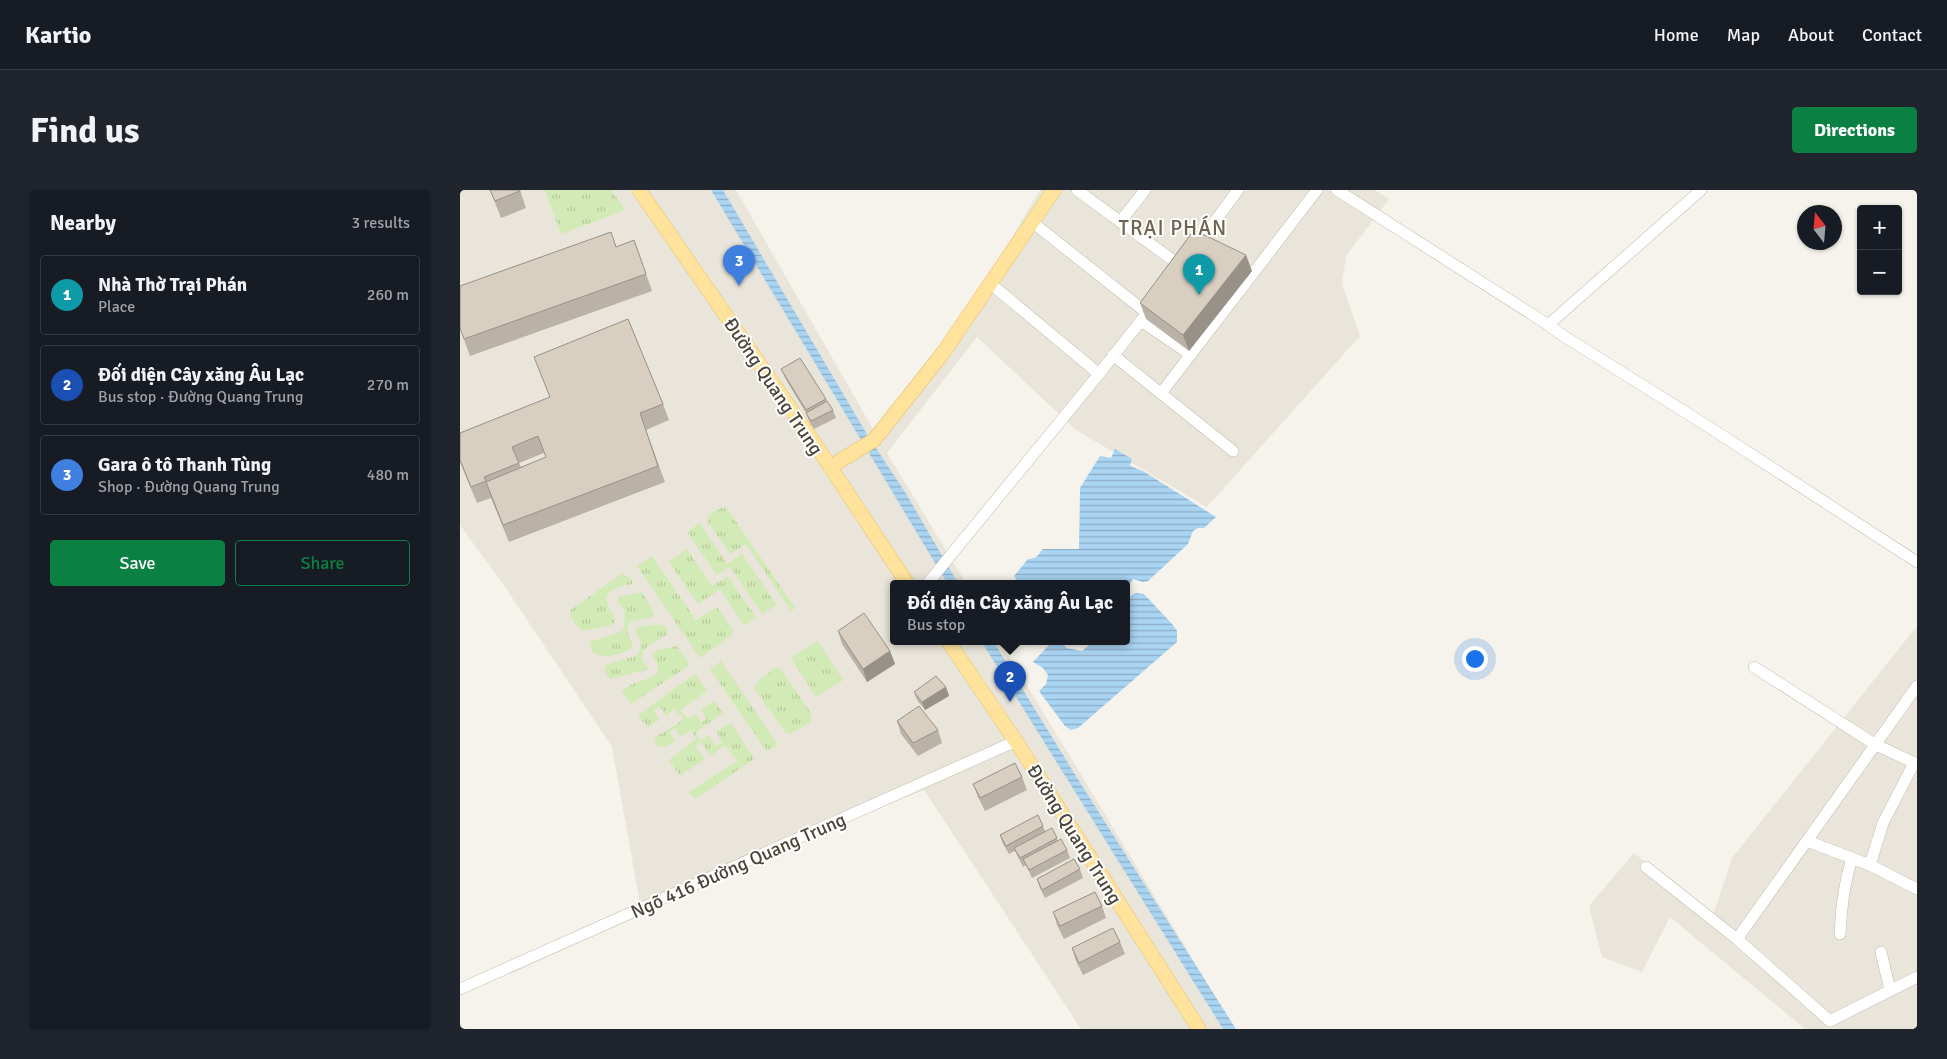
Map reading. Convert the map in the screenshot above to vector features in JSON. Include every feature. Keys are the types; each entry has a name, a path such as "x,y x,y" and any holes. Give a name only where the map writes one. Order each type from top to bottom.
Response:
{"main road":[{"name":"Đường Quang Trung","path":"639,190 830,467 905,580"},
{"path":"830,467 874,440 943,353 992,284 1054,190"},
{"name":"Đường Quang Trung","path":"951,645 1016,741 1199,1029"}],"street":[{"path":"1077,190 1120,222 1179,271 1236,191"},
{"path":"1120,222 1145,190"},
{"path":"1162,392 1317,190"},
{"path":"1337,190 1546,323 1559,334 1710,427 1917,562"},
{"path":"1546,323 1700,190"},
{"path":"1032,222 1191,355"},
{"path":"992,284 1099,374"},
{"path":"930,580 1099,374 1158,298"},
{"path":"1114,355 1233,451"},
{"path":"1754,667 1876,745 1916,763 1883,823 1870,866"},
{"path":"1737,939 1917,686"},
{"name":"Ngõ 416 Đường Quang Trung","path":"460,990 1016,741"},
{"path":"1807,841 1870,866 1917,890"},
{"path":"1840,934 1843,892 1852,858"},
{"path":"1646,868 1737,939 1830,1021 1917,977"},
{"path":"1881,952 1890,990"}],"shaded area":[{"path":"460,190 736,190 873,429 975,300 1040,190 1375,190 1389,199 1346,256 1342,284 1360,336 1207,507 1076,430 977,337 887,453 964,580 890,580 890,645 1002,645 1235,1029 1081,1029 924,790 640,904 612,747 505,587 460,525"},
{"path":"1917,626 1917,1029 1805,1029 1670,917 1642,972 1602,957 1589,906 1634,853 1713,915 1732,858"}],"green space":[{"path":"545,190 612,190 625,210 561,234"},
{"path":"721,508 727,508 795,608 791,611 746,544 730,554 707,521 709,514"},
{"path":"700,523 727,564 742,554 777,605 762,614 730,567 717,575 687,532"},
{"path":"687,549 712,586 728,576 756,617 744,626 720,589 698,604 669,562"},
{"path":"652,556 696,620 717,607 733,630 732,635 700,658 637,566"},
{"path":"623,573 632,580 632,584 613,590 607,597 607,602 615,622 611,625 583,631 574,622 569,611"},
{"path":"642,592 654,614 652,617 630,622 627,630 633,648 607,656 592,652 590,642 618,633 624,628 625,611 617,602 620,597"},
{"path":"663,625 667,629 668,634 643,651 642,660 649,669 610,679 604,670 606,665 638,655 641,643 635,631 638,627"},
{"path":"818,641 843,680 816,697 791,658"},
{"path":"677,646 690,665 631,704 622,692 626,688 658,672 658,665 651,654 658,650"},
{"path":"721,661 778,745 767,752 710,669"},
{"path":"776,667 780,668 811,713 811,722 790,734 786,733 754,688 758,681"},
{"path":"695,674 707,691 680,710 688,719 695,714 702,723 706,719 701,709 715,701 723,713 696,732 700,741 709,735 716,746 722,742 716,731 731,723 754,759 695,799 689,792 737,761 725,745 710,756 701,742 695,746 705,759 680,776 669,760 696,739 691,730 681,737 674,728 670,731 675,741 665,747 657,746 654,738 683,720 681,715 673,710 666,716 660,706 654,710 659,720 648,728 638,715"}],"water":[{"path":"711,190 723,190 868,436 905,492 956,580 945,580"},
{"path":"1115,449 1132,459 1130,466 1143,471 1216,517 1204,528 1198,528 1193,531 1188,544 1148,581 1143,582 1133,579 1130,584 1130,580 1017,580 1014,576 1028,559 1038,555 1043,549 1079,549 1080,488 1100,456 1111,458"},
{"path":"1136,593 1144,594 1173,625 1177,631 1177,642 1078,728 1071,730 1065,726 1039,691 1046,684 1048,675 1043,668 1033,662 1049,645 1064,645 1067,648 1082,651 1089,645 1130,645 1131,596"},
{"path":"983,645 995,645 1236,1029 1223,1029"}],"building":[{"path":"490,190 520,190 520,191 495,201"},
{"path":"1194,230 1246,255 1183,335 1140,303"},
{"path":"611,232 616,247 634,240 646,274 464,339 460,328 460,286"},
{"path":"628,319 663,404 640,413 658,466 503,525 486,482 546,457 538,436 512,447 519,463 484,477 486,481 471,487 460,460 460,433 550,397 534,357"},
{"path":"800,358 826,399 806,410 781,369"},
{"path":"827,401 833,410 811,421 806,413"},
{"path":"864,613 890,651 863,669 838,631"},
{"path":"936,676 946,687 922,702 914,692"},
{"path":"919,706 938,730 913,743 897,721"},
{"path":"1015,763 1022,777 980,798 973,784"},
{"path":"1038,815 1043,826 1006,846 1000,835"},
{"path":"1052,828 1057,838 1020,858 1014,848"},
{"path":"1061,839 1067,850 1029,870 1023,859"},
{"path":"1074,859 1080,869 1042,890 1037,879"},
{"path":"1095,892 1102,906 1060,926 1053,912"},
{"path":"1113,928 1120,942 1079,963 1072,948"}],"place":[{"name":"Gara ô tô Thanh Tùng","path":"739,286"},
{"name":"Nhà Thờ Trại Phán","path":"1199,295"},
{"name":"Đối diện Cây xăng Âu Lạc","path":"1010,702"}],"district":[{"name":"TRẠI PHÁN","path":"1173,228"}]}
